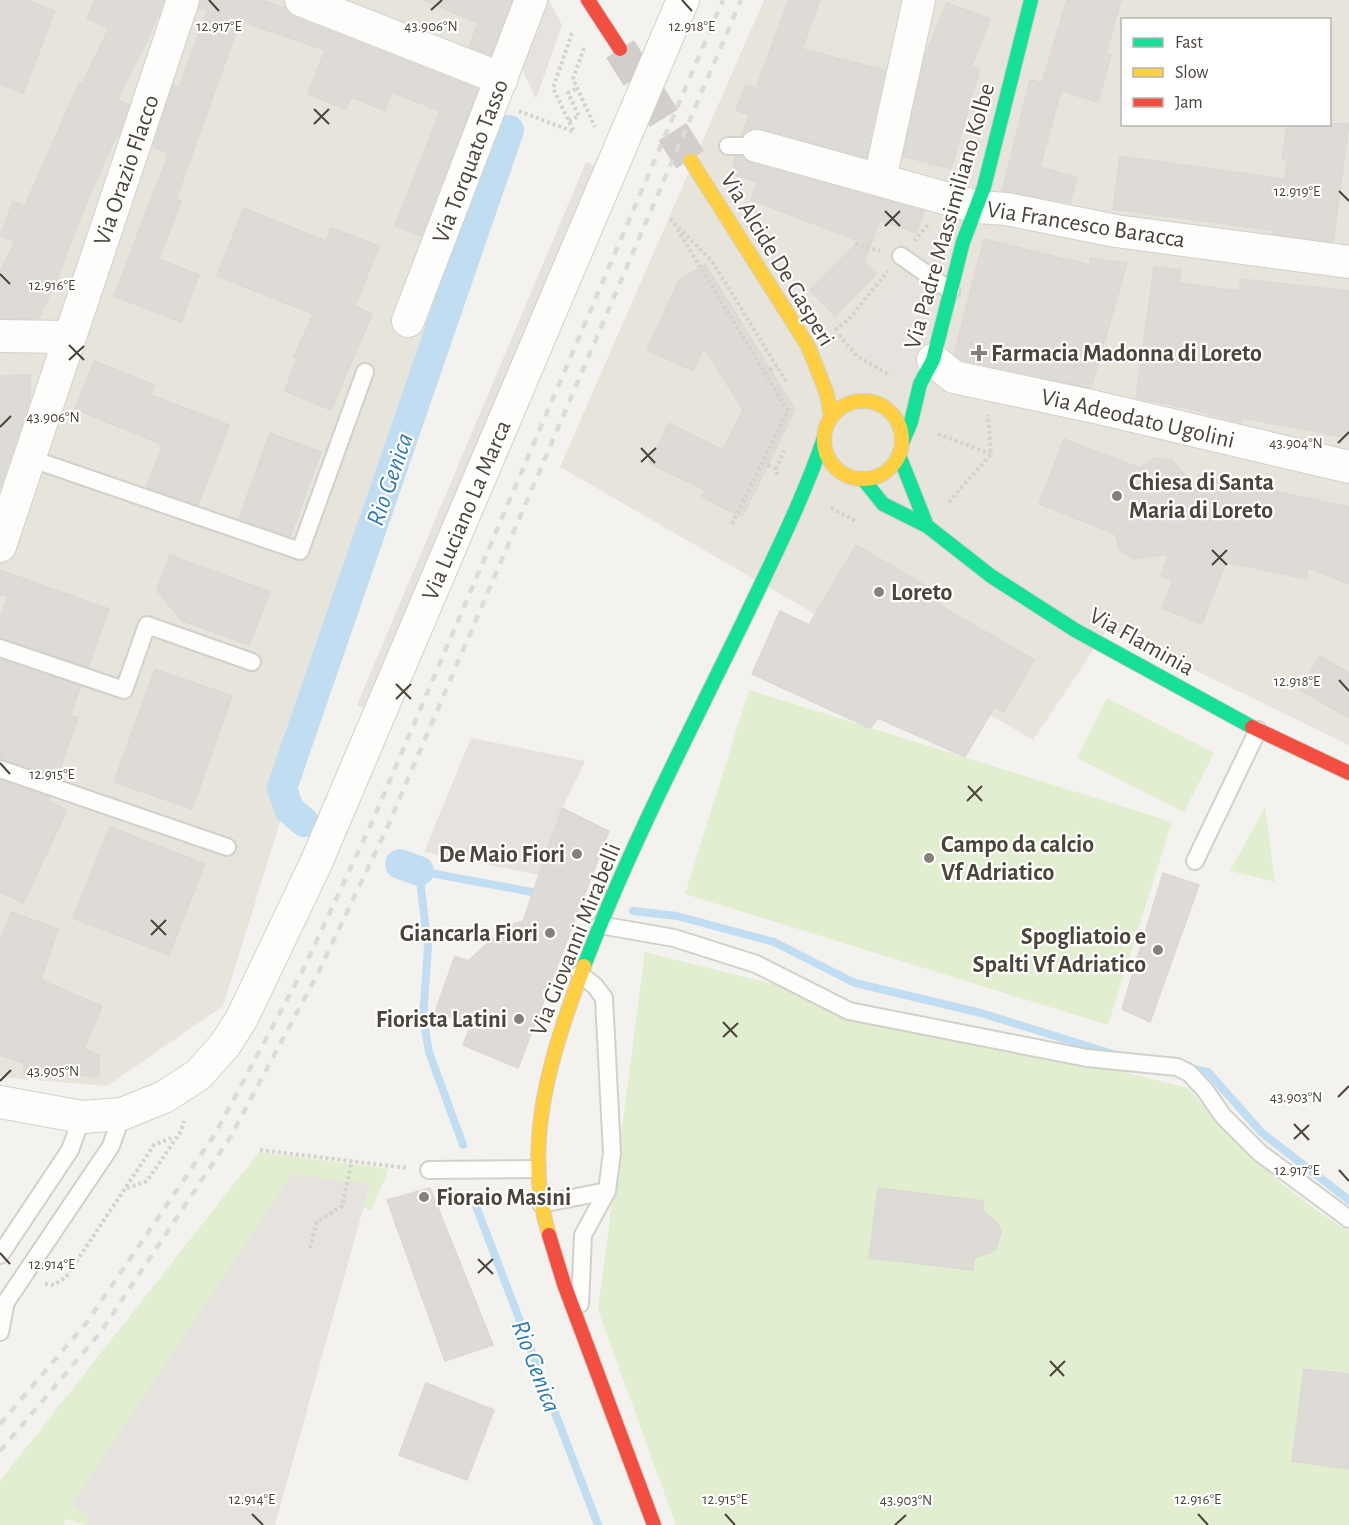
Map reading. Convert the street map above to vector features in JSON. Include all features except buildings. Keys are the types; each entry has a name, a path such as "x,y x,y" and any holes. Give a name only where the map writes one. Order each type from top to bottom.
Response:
{"street":[{"name":"Via Orazio Flacco","path":"0,546 183,0"},
{"path":"301,0 502,80"},
{"name":"Via Torquato Tasso","path":"408,321 531,0"},
{"path":"588,0 620,49"},
{"name":"Via Luciano La Marca","path":"0,1102 82,1117 122,1114 164,1097 198,1075 225,1044 242,1018 316,863 683,0"},
{"path":"880,179 919,0"},
{"name":"Via Padre Massimiliano Kolbe","path":"901,449 911,422 920,384 933,360 963,242 984,188 1031,0"},
{"name":"Via Francesco Baracca","path":"743,146 880,179 977,207 1007,209 1116,231 1349,262"},
{"name":"Via Alcide De Gasperi","path":"691,161 808,346 827,394 831,417"},
{"path":"0,336 70,337"},
{"name":"Via Adeodato Ugolini","path":"933,360 954,377 1095,407 1349,467"},
{"path":"860,479 843,474 833,465 826,452 824,438 831,417 840,407 865,400 877,403 896,419 901,430 901,449 927,526"},
{"name":"Via Giovanni Mirabelli","path":"654,1525 564,1284 541,1204 537,1169 543,1101 558,1036 600,925 659,795 805,493 824,438"},
{"path":"836,482 878,476 890,468 901,449"},
{"name":"Via Flaminia","path":"860,479 883,504 927,526 991,576 1075,630 1258,730 1349,773"},
{"path":"805,493 820,487"}],"lane":[{"path":"901,256 951,291"},
{"path":"29,458 300,551 365,372"},
{"path":"0,648 124,690 147,625 252,662"},
{"path":"1195,861 1258,730"},
{"path":"0,769 227,847"},
{"path":"600,925 674,938 756,964 801,989 849,1011 1087,1058 1177,1067 1189,1072 1223,1116 1260,1153 1349,1220"},
{"path":"579,1325 583,1235 607,1191 612,1153 604,998 595,986 580,975"},
{"path":"0,1332 6,1302 111,1146 122,1114"},
{"path":"0,1255 70,1150 82,1117"},
{"path":"429,1170 537,1169"},
{"path":"541,1204 607,1191"}],"path":[{"path":"502,80 521,114 574,132 553,88 575,25"},
{"path":"586,42 573,79 600,136 622,145"},
{"path":"569,121 579,116 568,93 577,88"},
{"path":"731,526 788,411 670,219 712,261 789,386"},
{"path":"834,330 857,356 877,370 897,379"},
{"path":"770,370 777,366"},
{"path":"941,499 945,507 991,454 988,411"},
{"path":"935,442 940,423"},
{"path":"936,433 991,454"},
{"path":"768,465 776,469 789,442"},
{"path":"25,1274 40,1284 54,1285 66,1277 154,1145 171,1138"},
{"path":"260,1150 429,1170"},
{"path":"125,1188 147,1181 166,1152"},
{"path":"310,1248 317,1222 342,1206 352,1161"}],"shaded area":[{"path":"0,0 535,0 223,1006 107,1086 0,1077"},
{"path":"545,0 549,0 562,25 536,99 521,67"},
{"path":"764,0 1349,0 1349,745 1108,628 1033,740 560,467"},
{"path":"586,162 595,165 365,709 357,705"},
{"path":"943,224 956,227 911,378 898,375 879,367 847,342"},
{"path":"471,738 585,761 562,809 539,875 424,852"},
{"path":"292,1174 370,1184 275,1525 86,1525 90,1517 72,1504"}],"green space":[{"name":"Campo da calcio Vf Adriatico","path":"749,690 1172,822 1108,1025 685,894"},
{"path":"1107,698 1214,753 1184,812 1077,758"},
{"path":"1265,807 1275,882 1230,871"},
{"path":"645,952 1188,1088 1262,1166 1304,1201 1349,1231 1349,1525 676,1525 598,1310"},
{"path":"259,1152 389,1169 371,1210 363,1207 370,1185 72,1504 90,1517 86,1525 65,1519 64,1525 0,1525 0,1481"}],"waterway":[{"name":"Rio Genica","path":"304,822 289,809 282,788 509,130"},
{"name":"Rio Genica","path":"400,864 419,871"},
{"name":"Rio Genica","path":"463,1145 429,1052 423,1017 428,947 419,871 532,892"},
{"path":"633,911 677,916 774,942 855,983 981,1013 1113,1054"},
{"path":"1188,1068 1208,1072 1262,1133 1349,1200"},
{"name":"Rio Genica","path":"476,1206 598,1525"}],"tunnel":[{"path":"620,49 691,161"}],"railway":[{"path":"0,1424 87,1322 215,1134 304,968 373,820 723,0"},
{"path":"0,1451 100,1333 231,1136 318,973 387,828 741,0"}],"traffic: fast":[{"path":"902,443 911,422 920,384 933,360 963,242 984,187 1031,0"},
{"path":"584,966 620,878 786,531 824,438"},
{"path":"899,455 927,526"},
{"path":"863,479 883,504 927,526 991,576 1075,630 1252,727"}],"traffic: slow":[{"path":"691,161 808,346 827,394 831,417"},
{"path":"863,401 878,404 891,412 899,425 902,440 899,455 891,468 878,476 863,479 848,476 835,468 827,455 824,440 827,425 835,412 848,404 863,401"},
{"path":"549,1235 541,1201 538,1167 539,1132 551,1064 584,966"}],"traffic: jam":[{"path":"588,0 620,49"},
{"path":"1252,727 1349,773"},
{"path":"549,1235 564,1284 654,1525"}],"place":[{"name":"Farmacia Madonna di Loreto","path":"979,353"},
{"name":"Chiesa di Santa Maria di Loreto","path":"1117,496"},
{"name":"Loreto","path":"879,592"},
{"name":"De Maio Fiori","path":"577,854"},
{"name":"Campo da calcio Vf Adriatico","path":"929,858"},
{"name":"Giancarla Fiori","path":"550,933"},
{"name":"Spogliatoio e Spalti Vf Adriatico","path":"1158,950"},
{"name":"Fiorista Latini","path":"519,1019"},
{"name":"Fioraio Masini","path":"424,1197"}]}
